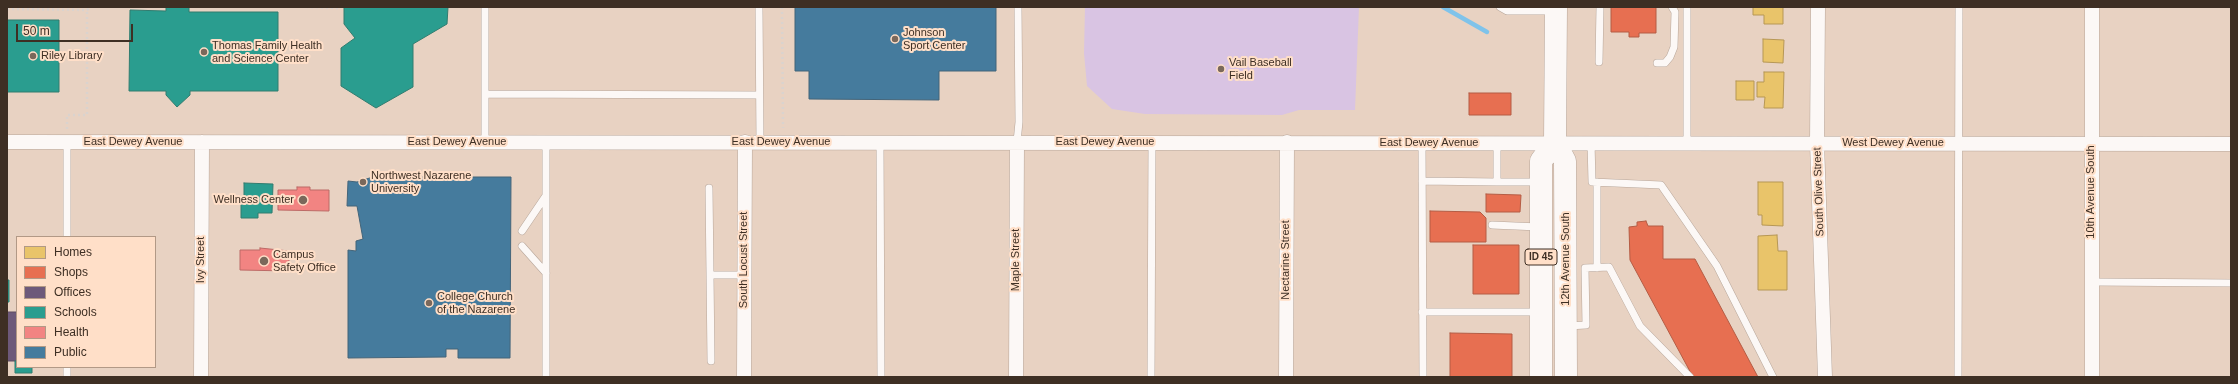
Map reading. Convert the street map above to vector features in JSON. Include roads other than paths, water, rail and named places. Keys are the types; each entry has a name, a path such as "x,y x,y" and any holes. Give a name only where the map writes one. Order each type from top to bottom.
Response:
{"main road":[{"name":"12th Avenue South","path":"1556,9 1555,142 1565,161 1566,377"},
{"name":"ID 45","path":"1541,377 1541,161 1555,142"},
{"path":"1542,312 1548,316 1553,325 1554,377"}],"street":[{"name":"South Olive Street","path":"1818,7 1817,143 1825,377"},
{"name":"10th Avenue South","path":"2092,7 2092,377"},
{"name":"East Dewey Avenue","path":"7,142 1555,142"},
{"name":"Ivy Street","path":"201,377 202,142"},
{"name":"South Locust Street","path":"744,377 745,142"},
{"name":"Maple Street","path":"1016,377 1017,142"},
{"name":"Nectarine Street","path":"1286,142 1286,377"},
{"name":"West Dewey Avenue","path":"1555,142 2231,144"}],"lane":[{"path":"485,7 485,142"},
{"path":"759,7 760,142"},
{"path":"1017,142 1019,122 1018,7"},
{"path":"1500,7 1508,11 1556,9"},
{"path":"1599,62 1600,7"},
{"path":"1657,63 1665,63 1670,57 1675,39 1675,12 1672,7"},
{"path":"1687,7 1687,143"},
{"path":"1958,377 1960,144 1959,7"},
{"path":"1675,22 1687,22"},
{"path":"485,94 759,95"},
{"path":"67,142 67,236"},
{"path":"546,142 546,377"},
{"path":"880,142 881,377"},
{"path":"1150,377 1152,142"},
{"path":"1422,142 1423,377"},
{"path":"1591,142 1592,182 1661,185 1717,266 1773,377"},
{"path":"1497,143 1497,182"},
{"path":"1422,181 1541,182"},
{"path":"1597,182 1597,268"},
{"path":"709,188 711,362"},
{"path":"522,231 546,197"},
{"path":"1492,225 1541,228"},
{"path":"522,246 546,273"},
{"path":"1566,326 1586,325 1585,268 1609,267 1640,326 1690,377"},
{"path":"710,275 744,275"},
{"path":"2092,282 2231,283"},
{"path":"1422,312 1542,312"}],"waterway":[{"path":"1443,7 1487,32"}],"place":[{"name":"Johnson Sport Center","path":"895,39"},
{"name":"Thomas Family Health and Science Center","path":"204,52"},
{"name":"Riley Library","path":"33,56"},
{"name":"Vail Baseball Field","path":"1221,69"},
{"name":"Northwest Nazarene University","path":"363,182"},
{"name":"Wellness Center","path":"303,200"},
{"name":"Campus Safety Office","path":"264,261"},
{"name":"College Church of the Nazarene","path":"429,303"}]}
